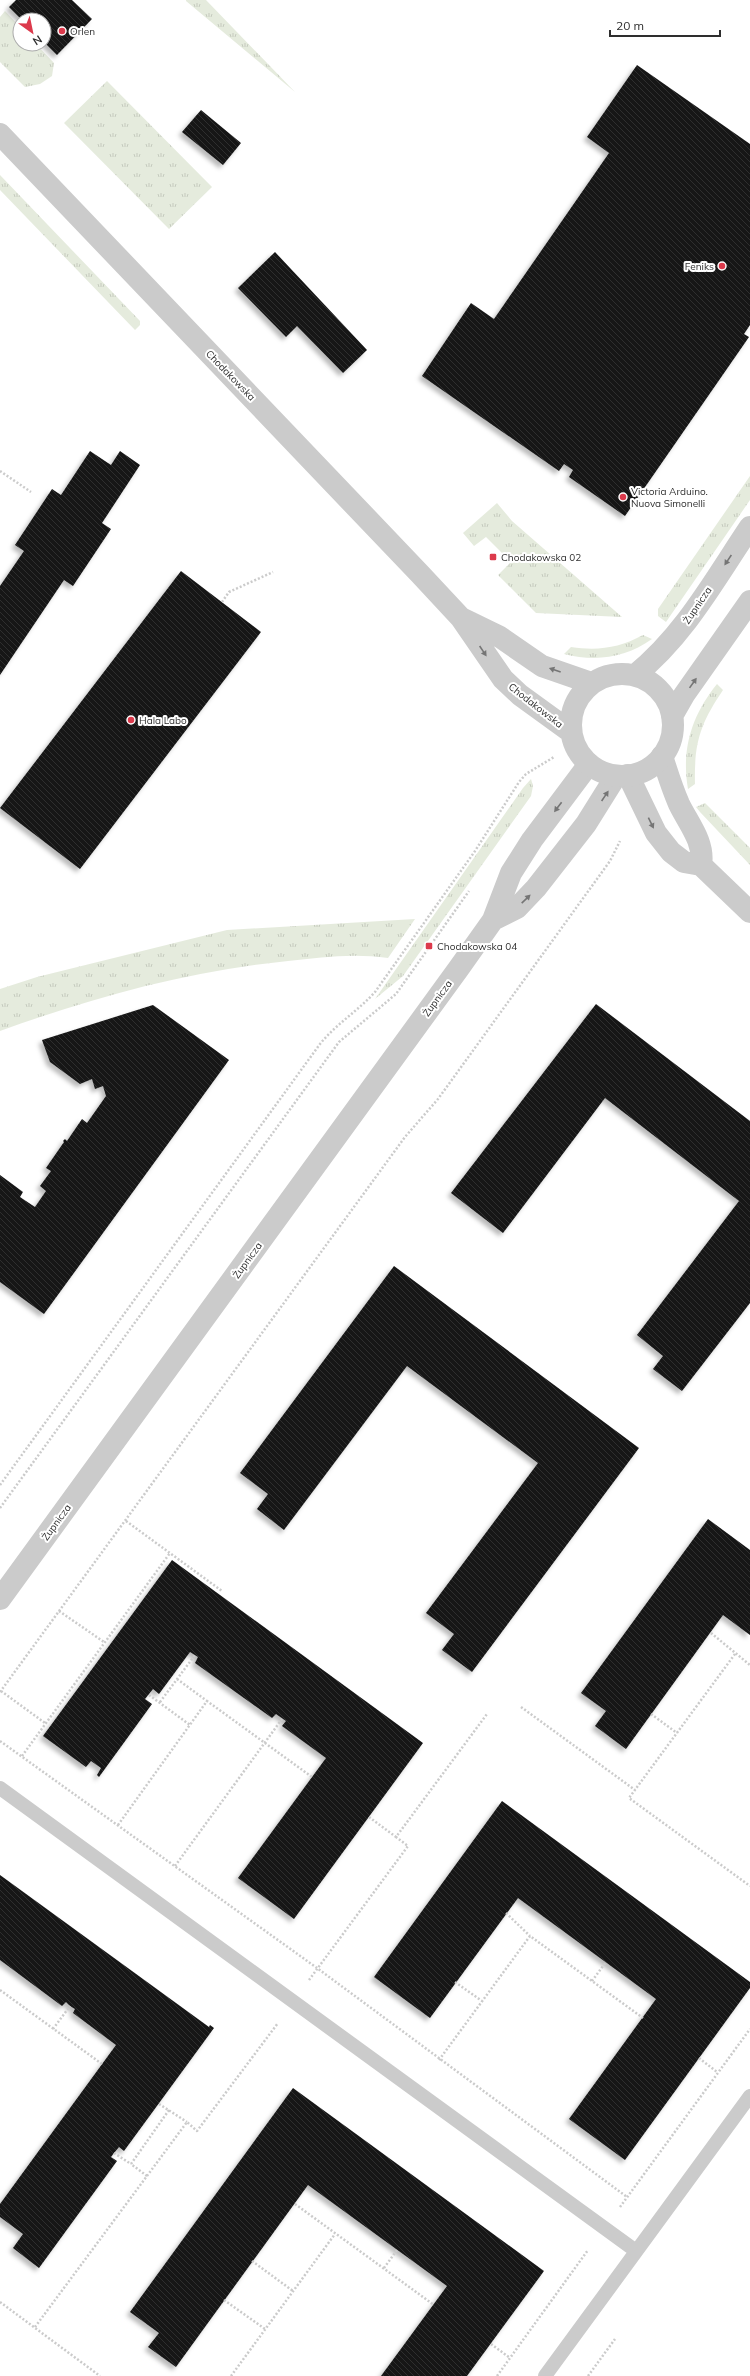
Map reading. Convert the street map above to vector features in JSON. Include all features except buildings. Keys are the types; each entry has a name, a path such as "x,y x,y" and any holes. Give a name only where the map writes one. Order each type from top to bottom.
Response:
{"street":[{"name":"Chodakowska","path":"0,134 461,618 502,678 573,739"},
{"name":"Żupnicza","path":"635,675 655,658 674,638 750,528"},
{"path":"672,716 684,695 750,601"},
{"name":"Chodakowska","path":"461,618 500,637 542,666 592,683"},
{"path":"620,673 635,675 648,680 660,690 668,702 672,716 673,731 669,745 653,766 622,776 602,772 589,764 573,739 571,719 574,706 581,693 592,683 605,676 620,673"},
{"path":"662,756 679,804 700,844 703,856 701,865"},
{"name":"Żupnicza","path":"0,1599 493,920 511,873 532,840 589,764"},
{"name":"Żupnicza","path":"493,920 517,908 536,888 622,776"},
{"path":"622,776 656,833 670,852 684,862 701,865 750,912"}],"lane":[{"path":"0,1788 294,2001 636,2252"},
{"path":"545,2376 750,2096"}],"path":[{"path":"0,471 31,492"},
{"path":"222,602 229,592 273,572"},
{"path":"0,1485 320,1044 338,1024 366,1002 375,992 475,851 519,782 526,774 573,739"},
{"path":"45,1723 0,1692 405,1137 443,1092 610,861 620,842"},
{"path":"0,1508 339,1042 396,994 473,886"},
{"path":"126,1521 222,1591"},
{"path":"22,1756 170,1553"},
{"path":"59,1611 104,1642"},
{"path":"711,1633 750,1665"},
{"path":"735,1654 629,1798 750,1886"},
{"path":"160,1702 195,1655"},
{"path":"177,1678 312,1777"},
{"path":"149,1695 190,1725"},
{"path":"118,1825 207,1701"},
{"path":"521,1707 635,1790"},
{"path":"396,1837 487,1714"},
{"path":"651,1714 677,1733"},
{"path":"175,1866 282,1718"},
{"path":"0,1741 317,1968 439,2060 627,2197 717,2072 750,2029"},
{"path":"159,2104 187,2122 197,2131 408,1846 369,1817"},
{"path":"506,1913 530,1936 643,2018"},
{"path":"439,2060 530,1936"},
{"path":"592,1981 606,1962"},
{"path":"455,1982 482,2001"},
{"path":"0,1990 102,2064"},
{"path":"53,2029 70,2006"},
{"path":"699,2058 717,2072"},
{"path":"131,2164 169,2110"},
{"path":"35,2328 187,2122"},
{"path":"114,2152 147,2176"},
{"path":"294,2204 434,2305"},
{"path":"231,2376 335,2234"},
{"path":"384,2268 397,2250"},
{"path":"497,2376 582,2259"},
{"path":"252,2261 293,2291"},
{"path":"224,2300 265,2329"},
{"path":"0,2302 100,2376"},
{"path":"588,2376 615,2339"},
{"path":"491,2344 510,2358"}],"green space":[{"path":"206,0 295,92 186,1"},
{"path":"5,11 12,18 12,52 44,52 54,63 52,76 40,84 25,87 0,62 0,17"},
{"path":"107,81 212,187 169,229 64,123"},
{"path":"0,175 140,321 140,325 135,330 0,190"},
{"path":"750,476 750,500 666,622 658,616 658,609"},
{"path":"497,503 512,521 622,617 536,613 498,575 511,562 486,537 474,546 463,533"},
{"path":"643,635 652,639 631,650 610,657 587,658 564,654 571,647 590,649 617,646"},
{"path":"717,684 723,690 709,713 700,734 697,745 695,784 688,789 686,760 690,733 701,708"},
{"path":"531,779 533,786 531,796 403,976 375,999 523,788"},
{"path":"705,803 750,848 750,865 696,807"},
{"path":"415,919 388,958 363,956 325,957 251,965 214,971 142,987 106,997 0,1031 0,989 37,977 227,930"}],"place":[{"name":"Orlen","path":"62,31"},
{"name":"Feniks","path":"722,266"},
{"name":"Victoria Arduino. Nuova Simonelli","path":"623,497"},
{"name":"Chodakowska 02","path":"493,557"},
{"name":"Hala Labo","path":"131,720"},
{"name":"Chodakowska 04","path":"429,946"}]}
